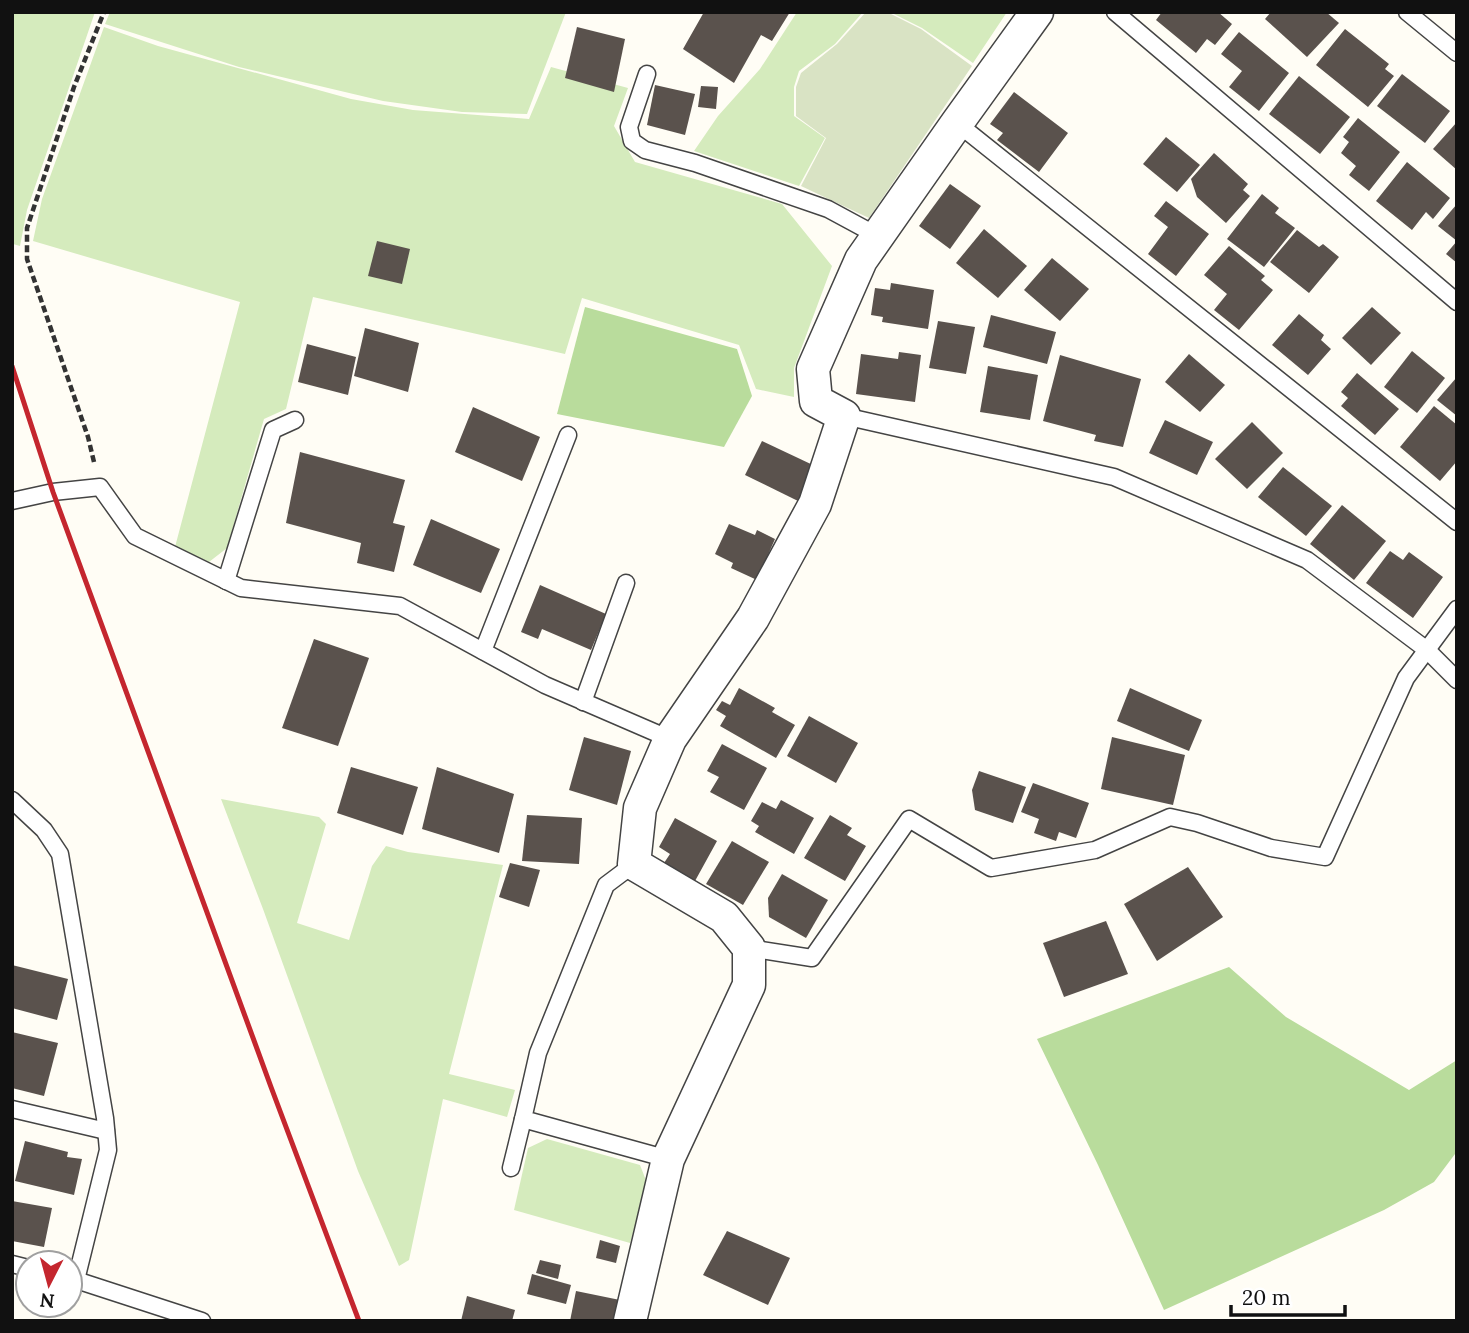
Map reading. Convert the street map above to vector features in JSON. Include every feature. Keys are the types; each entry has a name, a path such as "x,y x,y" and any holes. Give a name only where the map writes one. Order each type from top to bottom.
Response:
{"street":[{"path":"630,1321 668,1158 749,985 749,948 724,917 634,864 640,808 670,739 753,618 815,504 844,416 816,401 813,369 861,260 1037,12"}],"lane":[{"path":"1115,12 1457,302"},
{"path":"1406,12 1457,54"},
{"path":"648,74 629,127 632,141 645,150 695,163 828,209 877,236"},
{"path":"957,123 1457,522"},
{"path":"844,416 1114,477 1307,560 1427,650 1457,680"},
{"path":"226,580 273,430 295,420"},
{"path":"483,651 568,435"},
{"path":"12,501 53,492 100,487 135,536 241,588 400,606 545,685 670,739"},
{"path":"583,702 626,583"},
{"path":"749,948 812,958 909,819 990,868 1095,850 1170,817 1197,822 1271,848 1325,858 1406,678 1457,609"},
{"path":"12,800 44,830 60,854 106,1131 108,1150 81,1249"},
{"path":"511,1168 538,1054 606,885 634,864"},
{"path":"12,1109 106,1131"},
{"path":"523,1119 668,1158"},
{"path":"84,1283 202,1321"}],"path":[{"path":"100,487 88,437 27,260 27,228 74,87 104,12"}],"green space":[{"path":"12,12 95,12 27,210 20,246 12,242"},
{"path":"110,12 566,12 527,114 462,112 383,101 239,67 105,24"},
{"path":"797,12 863,12 835,44 799,71 794,87 794,116 825,138 799,186 694,151 718,116 760,69"},
{"path":"866,12 887,12 921,29 972,66 869,218 801,186 826,138 796,116 796,87 801,73 837,44"},
{"path":"890,12 1007,12 973,63 922,28"},
{"path":"104,27 158,46 351,99 413,110 529,119 551,67 628,88 614,126 635,162 782,204 832,266 794,368 794,397 756,389 739,345 582,298 565,354 313,297 286,409 264,419 227,548 209,562 175,547 240,302 33,241 42,199"},
{"path":"585,307 737,349 752,396 724,447 557,414"},
{"path":"221,799 319,817 326,824 297,923 349,940 372,866 386,846 408,852 503,865 449,1074 515,1090 507,1117 443,1099 409,1260 399,1266 358,1171"},
{"path":"1229,967 1286,1017 1409,1090 1457,1060 1457,1149 1434,1182 1384,1210 1164,1310 1037,1039"},
{"path":"547,1139 640,1165 647,1183 630,1243 514,1210 528,1148"}],"building":[{"path":"704,12 790,12 772,41 761,35 734,83 683,49"},
{"path":"1162,12 1218,12 1232,24 1215,45 1207,39 1196,53 1156,20"},
{"path":"1271,12 1326,12 1339,23 1307,57 1265,19"},
{"path":"577,27 625,39 614,92 565,78"},
{"path":"1345,29 1389,64 1385,69 1394,76 1368,107 1316,65"},
{"path":"1239,32 1289,73 1259,111 1229,87 1242,71 1221,54"},
{"path":"1402,74 1450,111 1425,143 1377,106"},
{"path":"1299,76 1350,117 1320,154 1269,114"},
{"path":"655,85 695,94 685,135 647,125"},
{"path":"701,86 718,87 716,109 698,107"},
{"path":"1014,92 1068,133 1039,172 997,140 1003,133 990,124"},
{"path":"1358,118 1400,152 1369,191 1349,175 1356,166 1341,153 1349,142 1343,137"},
{"path":"1457,122 1457,170 1433,149"},
{"path":"1166,137 1200,165 1177,192 1143,164"},
{"path":"1214,153 1248,184 1243,190 1250,196 1226,223 1197,197 1191,179"},
{"path":"1407,162 1450,198 1433,219 1426,212 1412,230 1376,201"},
{"path":"950,184 981,206 950,249 919,226"},
{"path":"1262,194 1279,208 1275,213 1295,228 1264,267 1227,239"},
{"path":"1166,201 1209,234 1176,276 1148,254 1168,227 1154,216"},
{"path":"1457,204 1457,241 1438,226"},
{"path":"984,229 1027,266 998,298 956,263"},
{"path":"1297,230 1319,247 1323,244 1339,257 1309,293 1270,262"},
{"path":"377,241 410,249 402,284 368,276"},
{"path":"1457,241 1457,263 1446,254"},
{"path":"1229,246 1265,276 1261,280 1273,290 1239,330 1214,310 1227,294 1204,275"},
{"path":"1052,258 1089,289 1060,321 1024,290"},
{"path":"891,283 934,290 928,329 882,322 883,317 871,315 875,288 890,290"},
{"path":"1372,307 1401,333 1371,365 1342,338"},
{"path":"1299,314 1324,335 1321,340 1331,349 1308,375 1272,345"},
{"path":"991,315 1056,332 1047,364 983,347"},
{"path":"938,321 975,327 966,374 929,368"},
{"path":"365,328 419,343 408,392 354,376"},
{"path":"307,344 356,357 348,395 298,382"},
{"path":"1412,351 1445,378 1417,413 1384,387"},
{"path":"899,352 921,355 915,402 856,394 861,354 898,359"},
{"path":"1189,354 1225,385 1200,412 1165,382"},
{"path":"1060,355 1141,379 1123,447 1094,441 1096,435 1043,421"},
{"path":"988,366 1038,375 1030,420 980,412"},
{"path":"1357,373 1399,409 1375,435 1341,406 1348,398 1341,392"},
{"path":"1457,377 1457,416 1437,400"},
{"path":"1434,406 1457,425 1457,461 1440,481 1400,447"},
{"path":"473,407 540,437 522,481 455,452"},
{"path":"1165,420 1213,442 1197,475 1149,453"},
{"path":"1252,422 1283,453 1247,489 1215,459"},
{"path":"762,441 815,466 798,501 745,475"},
{"path":"300,452 405,480 393,523 405,526 394,572 357,563 361,543 286,523"},
{"path":"1283,467 1332,506 1306,536 1258,497"},
{"path":"1342,505 1386,541 1354,580 1310,544"},
{"path":"431,519 500,549 481,593 413,565"},
{"path":"729,524 755,535 757,530 775,539 757,580 731,568 733,563 715,554"},
{"path":"1390,551 1403,560 1409,552 1443,577 1413,618 1366,583"},
{"path":"540,585 606,614 591,650 542,629 538,639 521,632"},
{"path":"314,639 369,658 338,746 282,728"},
{"path":"739,688 775,708 772,712 795,725 776,758 720,726 726,716 716,710 722,701 730,705"},
{"path":"1130,688 1202,720 1189,751 1117,721"},
{"path":"809,716 858,743 836,783 787,756"},
{"path":"584,737 631,751 617,805 569,790"},
{"path":"1112,737 1185,755 1173,805 1101,789"},
{"path":"722,744 767,768 744,810 710,792 719,777 707,771"},
{"path":"351,767 418,787 403,835 337,813"},
{"path":"437,767 514,794 499,853 422,829"},
{"path":"979,771 1026,787 1013,823 975,810 972,790"},
{"path":"1033,783 1089,803 1076,838 1059,832 1056,841 1034,833 1039,819 1021,812"},
{"path":"781,800 814,818 794,854 755,832 759,826 751,821 762,802 776,809"},
{"path":"527,815 582,818 579,864 522,861"},
{"path":"830,815 852,828 847,835 866,846 845,881 804,858"},
{"path":"675,818 717,841 695,881 664,863 670,854 659,847"},
{"path":"732,841 769,862 743,905 706,884"},
{"path":"510,863 540,870 529,907 499,897"},
{"path":"1188,867 1223,917 1157,961 1124,904"},
{"path":"782,874 828,900 806,938 769,917 768,898"},
{"path":"1106,921 1128,974 1064,997 1043,943"},
{"path":"12,965 68,979 57,1020 12,1008"},
{"path":"12,1032 58,1043 44,1096 12,1088"},
{"path":"25,1141 68,1152 67,1157 82,1159 74,1195 15,1181"},
{"path":"12,1201 52,1208 44,1247 12,1241"},
{"path":"727,1231 790,1258 768,1305 703,1275"},
{"path":"600,1240 620,1246 616,1263 596,1258"},
{"path":"540,1260 561,1265 558,1279 536,1273"},
{"path":"532,1274 571,1285 566,1304 527,1294"},
{"path":"576,1291 620,1300 616,1321 570,1321"},
{"path":"467,1296 515,1310 512,1321 461,1321"}],"railway":[{"path":"12,366 53,492 359,1321"}]}
